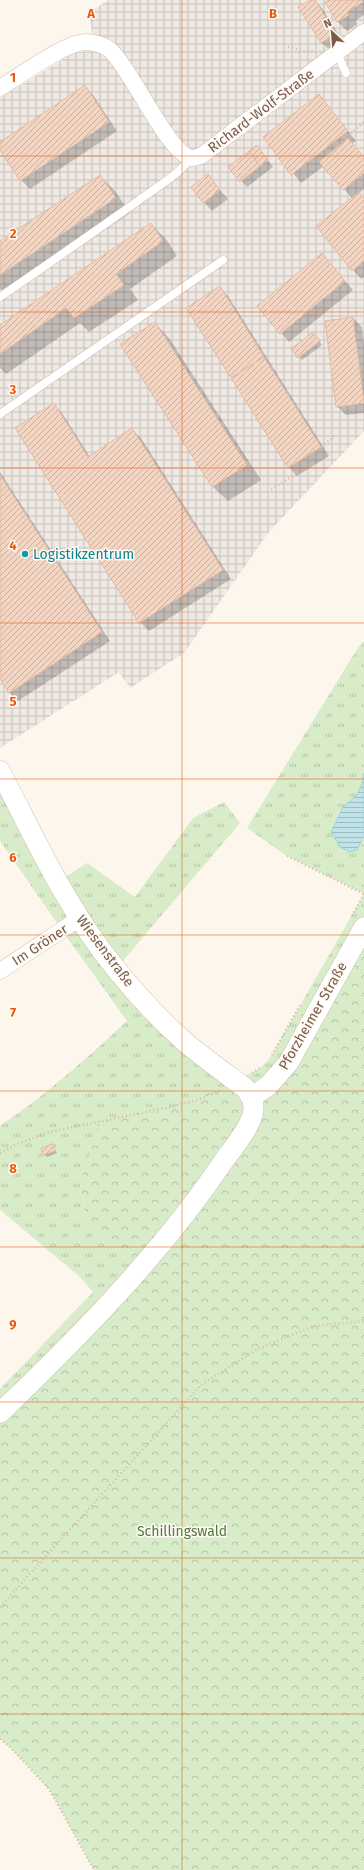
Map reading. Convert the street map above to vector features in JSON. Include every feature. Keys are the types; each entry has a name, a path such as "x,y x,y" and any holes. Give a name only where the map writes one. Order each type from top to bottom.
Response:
{"street":[{"name":"Richard-Wolf-Straße","path":"0,88 68,46 85,42 97,44 109,49 123,67 169,137 182,153 191,158 201,156 364,32"},
{"name":"Wiesenstraße","path":"0,771 58,882 80,918 116,969 147,1004 185,1042 245,1088 252,1097"},
{"name":"Im Gröner","path":"0,971 80,918"},
{"name":"Pforzheimer Straße","path":"252,1097 269,1085 289,1062 356,925"},
{"path":"0,1413 67,1348 144,1265 210,1181 244,1132 253,1114 252,1097"}],"lane":[{"path":"331,58 346,73"},
{"path":"0,297 185,166 191,158"},
{"path":"0,414 223,260"}],"path":[{"path":"288,47 304,52 316,51 331,58"},
{"path":"341,141 364,122"},
{"path":"271,489 314,464 308,456 333,438 334,434"},
{"path":"287,856 364,894 356,925"},
{"path":"270,1058 300,1005"},
{"path":"0,1153 20,1143 49,1132 144,1113 197,1100 220,1091 235,1080 259,1069 265,1064"},
{"path":"0,1607 201,1385 256,1350 313,1326 364,1321"},
{"path":"0,1739 49,1789 94,1870"}],"shaded area":[{"path":"109,0 364,0 364,431 268,533 184,653 130,688 119,672 0,748 0,98 75,52 95,51 89,12"}],"green space":[{"path":"364,641 364,894 287,856 247,828 359,646"},
{"path":"0,771 58,882 87,863 135,897 193,818 224,802 240,823 116,969 235,1080 204,1097 187,1103 100,1123 80,1183 86,1222 140,1271 0,1413 0,1389 93,1292 80,1277 0,1210 0,1126 50,1089 127,1021 0,841"},
{"path":"364,894 364,927 289,1062 252,1097 235,1080 259,1069 270,1058"},
{"name":"Schillingswald","path":"364,927 364,1870 94,1870 49,1789 11,1748 0,1739 0,1413 140,1271 86,1222 80,1183 100,1122 152,1112 187,1103 204,1097 235,1080 245,1088 269,1085"}],"water":[{"path":"364,773 364,836 357,850 350,852 340,847 331,832 343,807 357,795"}],"building":[{"path":"310,0 315,0 336,34 321,43 298,7"},
{"path":"329,0 362,0 363,2 347,12 349,15 337,22 325,2"},
{"path":"85,85 109,122 20,181 0,150 0,142"},
{"path":"319,94 348,131 291,175 263,137"},
{"path":"348,138 364,157 364,173 343,190 319,162"},
{"path":"257,145 268,160 260,166 249,151"},
{"path":"249,151 260,166 240,182 228,167"},
{"path":"208,174 220,190 203,203 191,187"},
{"path":"100,175 116,198 0,275 0,241"},
{"path":"359,192 364,198 364,261 352,271 316,226"},
{"path":"151,223 163,241 116,274 124,285 74,318 66,308 0,354 0,325"},
{"path":"322,253 345,281 280,334 257,306"},
{"path":"220,286 264,357 231,378 186,308"},
{"path":"353,317 364,403 336,407 325,321"},
{"path":"155,322 247,465 212,487 120,344"},
{"path":"313,332 320,341 298,358 291,349"},
{"path":"264,357 321,447 288,468 231,378"},
{"path":"54,403 88,457 132,428 223,570 139,623 15,428"},
{"name":"Logistikzentrum","path":"0,475 102,632 9,693 0,679"},
{"path":"53,1144 55,1151 43,1155 41,1148"}],"place":[{"name":"Logistikzentrum","path":"25,554"}]}
